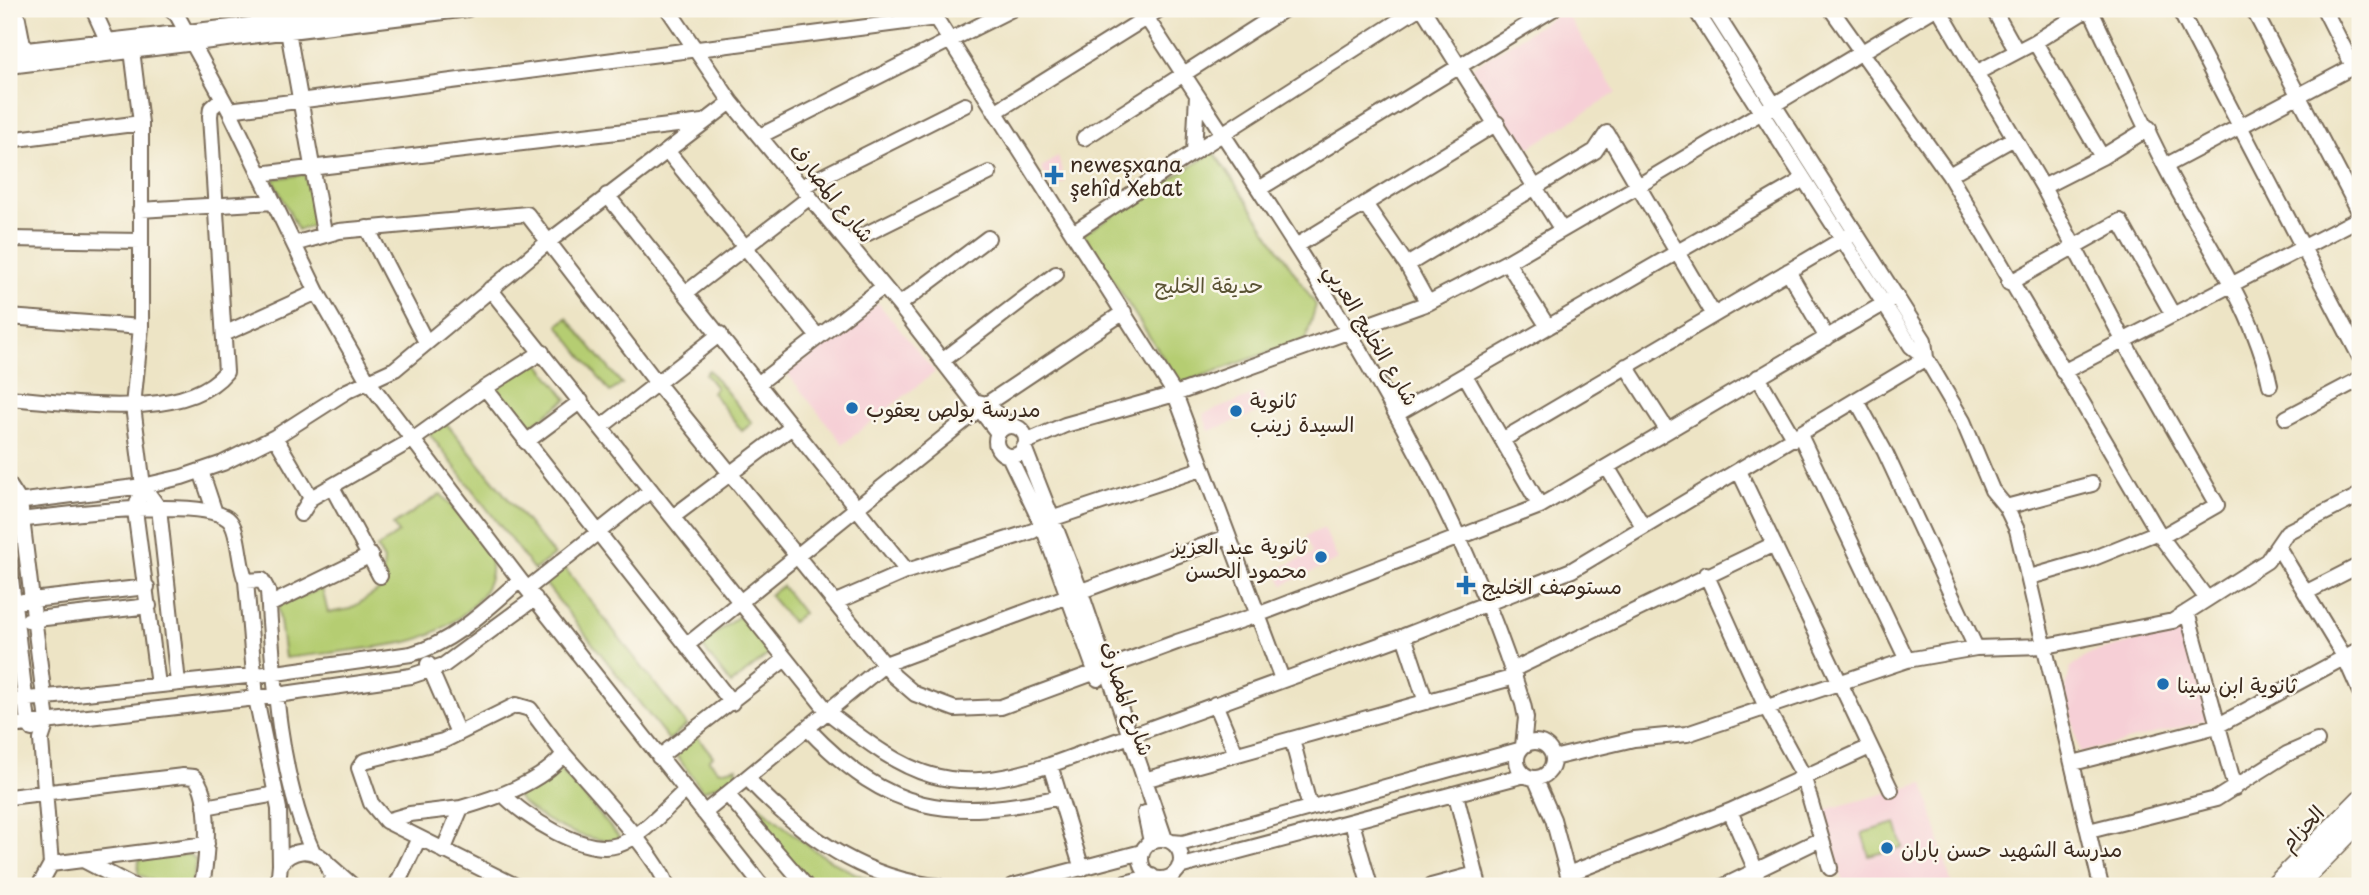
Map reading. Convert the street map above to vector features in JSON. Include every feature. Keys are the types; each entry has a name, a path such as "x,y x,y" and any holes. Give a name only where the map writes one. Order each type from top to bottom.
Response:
{"main road":[{"name":"الحزام","path":"2274,886 2360,799"},
{"path":"2297,886 2360,822"}],"street":[{"path":"16,9 16,51 189,37"},
{"path":"93,9 108,42"},
{"path":"9,66 132,50 286,20 390,9"},
{"path":"286,20 468,9"},
{"name":"شارع المصارف","path":"668,9 731,102 978,404 1008,429"},
{"path":"760,135 1012,9"},
{"path":"995,112 1144,13 1160,9"},
{"path":"1084,138 1285,9"},
{"path":"1073,233 1417,9"},
{"path":"1423,9 1461,65 1562,230"},
{"path":"1259,189 1461,65 1530,15 1553,9"},
{"path":"1695,9 1804,179 1897,296 1924,340 1926,358"},
{"path":"1713,9 1774,103 1849,235 1883,304 1911,346 1926,358 1963,422 1992,490 2014,520 2030,577 2101,886"},
{"path":"1830,9 1949,175 2160,535 2207,599"},
{"path":"1009,456 1018,454 1025,444 1065,425 1175,394 1428,303 1507,262 1638,186 1859,51 1936,9 2043,187 2123,340 2217,505 2160,535 2030,577"},
{"path":"1993,9 2017,50"},
{"path":"1976,73 2035,42 2089,9 2149,128 2165,166 2230,285 2265,359 2270,385"},
{"path":"2179,9 2360,358"},
{"path":"2063,372 2360,216 2253,9"},
{"path":"2165,166 2357,64 2323,9"},
{"path":"176,11 317,292 368,381 527,589 762,886"},
{"path":"9,398 133,406 187,397 213,385 226,372 211,108 225,104 300,102 695,51 933,13 1175,394 1282,679"},
{"name":"شارع الخليج العربي","path":"1144,13 1296,246 1397,414 1459,535 1489,603 1523,704 1526,718 1517,764 1530,777 1553,819 1570,880"},
{"path":"286,20 324,233"},
{"path":"2035,42 2102,157"},
{"path":"132,50 142,124 141,327 133,406 143,486 135,510 158,685"},
{"path":"1194,152 1197,95"},
{"path":"14,502 143,486 201,471 275,437 368,381 395,369 607,195 668,152 731,102"},
{"path":"687,292 745,247 805,192 965,105"},
{"path":"259,174 313,170 704,122"},
{"path":"1296,246 1497,123"},
{"path":"9,140 142,124"},
{"path":"2043,187 2102,157 2149,128"},
{"path":"1407,265 1595,152 1607,133 1714,315"},
{"path":"1949,175 2014,138"},
{"path":"668,152 818,337"},
{"path":"848,243 989,173"},
{"path":"1397,414 1804,179"},
{"path":"607,195 907,571"},
{"path":"140,210 273,202"},
{"path":"1365,204 1407,265 1428,303"},
{"path":"294,244 324,233 527,214 657,383 885,664 915,694 956,709 1001,707 1257,615 1459,535 1541,506 1897,296"},
{"path":"2010,282 2120,221 2173,315"},
{"path":"367,228 426,342"},
{"path":"1502,440 1849,235"},
{"path":"899,305 988,238"},
{"path":"9,239 141,241"},
{"path":"1507,262 1548,327"},
{"path":"1788,271 1827,338"},
{"path":"942,361 1056,274"},
{"path":"759,383 883,287"},
{"path":"490,289 829,713 881,754 909,770 952,780 991,780 1050,765 1404,636 1572,570 1926,358"},
{"path":"224,334 317,292"},
{"path":"687,645 857,508 978,404 1124,312"},
{"path":"9,317 141,327"},
{"path":"601,427 720,334"},
{"path":"301,514 311,498 414,439 485,388 542,352"},
{"path":"1626,366 1667,430"},
{"path":"1465,375 1541,506"},
{"path":"1758,377 1797,437 1908,660"},
{"path":"2286,418 2360,379"},
{"path":"485,388 732,703"},
{"path":"526,442 581,401"},
{"path":"1857,401 1885,452 1976,648"},
{"path":"1008,429 1065,425"},
{"path":"674,516 792,427"},
{"path":"1008,429 1023,433 1047,523 1100,670 1144,780 1157,844 1143,864 1159,880"},
{"path":"1008,429 997,448 1009,456 1047,523"},
{"path":"275,437 311,498"},
{"path":"1607,467 1643,526"},
{"path":"836,602 907,571 1201,469"},
{"path":"201,471 215,513"},
{"path":"1739,471 1891,790"},
{"path":"2006,507 2092,484"},
{"path":"9,485 32,600 47,722 41,740 51,863 39,886"},
{"path":"143,486 159,508 178,683"},
{"path":"332,487 380,576"},
{"path":"9,726 256,698 411,676 431,670 444,665 527,589 651,490"},
{"path":"1115,886 1159,880 1172,875 1179,867 1530,777 1552,764 1634,738 1688,734 1908,660 1976,648 2046,646 2173,621 2267,561 2287,532 2359,500"},
{"path":"15,520 159,508 215,513 229,520 234,528 239,567 246,581 256,698 276,794 280,864 277,885"},
{"path":"704,813 829,713 885,664 1227,537"},
{"path":"1144,780 1426,702 1513,674 1706,574 1774,544"},
{"path":"2278,547 2345,658 2360,692"},
{"path":"269,605 371,555"},
{"path":"9,561 12,621 28,723 41,740"},
{"path":"2306,592 2360,565"},
{"path":"1706,574 1766,707 1802,775 1830,868"},
{"path":"246,581 262,580 268,591 277,695 291,789 300,825 332,875 330,886"},
{"path":"11,602 146,587"},
{"path":"9,701 275,673 423,651 527,589"},
{"path":"12,621 149,606"},
{"path":"2187,612 2235,788"},
{"path":"1404,636 1426,702"},
{"path":"2073,763 2217,726 2360,649"},
{"path":"423,651 458,733"},
{"path":"659,757 784,660"},
{"path":"1216,704 1237,754"},
{"name":"شارع الخليج العربي","path":"1523,704 1552,764 1553,819"},
{"path":"516,886 386,821 371,803 360,777 359,768 364,761 443,741 516,705 530,709 633,836 667,886"},
{"path":"808,729 834,755 867,780 922,805 978,810 1060,797"},
{"name":"شارع المصارف","path":"1126,737 1139,791 1157,844"},
{"path":"1292,739 1310,808"},
{"path":"2089,831 2200,804 2235,788 2287,754 2317,741"},
{"path":"1013,886 1082,869 1157,844 1183,843 1542,743"},
{"path":"1570,880 1870,747"},
{"path":"386,821 410,814 461,808 503,794 556,764 564,754"},
{"path":"1050,765 1082,869"},
{"path":"9,797 189,776 202,786 205,807 207,844 201,886"},
{"path":"747,778 800,830 838,853 860,865 938,886"},
{"path":"503,794 519,811 573,840 597,847 617,845 633,836 685,790"},
{"path":"205,807 276,794"},
{"path":"727,794 806,886"},
{"path":"1431,886 1478,880 1456,795"},
{"path":"443,851 461,808"},
{"path":"1730,811 1757,873"},
{"path":"1352,823 1370,886"},
{"path":"396,886 419,838"},
{"path":"1724,886 1757,873 1821,839"},
{"path":"51,863 85,862 207,844"},
{"path":"1157,844 1180,850 1179,867"},
{"path":"280,864 291,854 319,856 353,886"},
{"path":"85,862 133,886"}],"shaded area":[{"path":"1564,10 1616,93 1524,151 1471,68"},
{"name":"neweşxana şehîd Xebat","path":"1058,156 1065,182 1053,189 1041,168"},
{"name":"مدرسة بولص يعقوب","path":"878,303 935,372 843,444 787,373"},
{"name":"ثانوية السيدة زينب","path":"1262,392 1268,409 1209,431 1203,414"},
{"name":"ثانوية عبد العزيز محمود الحسن","path":"1324,528 1338,560 1283,585 1276,570 1313,553 1306,536"},
{"path":"2187,628 2209,720 2080,753 2065,693 2070,668 2091,653"},
{"name":"مدرسة الشهيد حسن باران","path":"1924,783 1952,886 1844,886 1824,810"}],"green space":[{"name":"حديقة الخليج","path":"1214,152 1316,305 1306,339 1180,384 1083,234"},
{"path":"305,174 315,225 298,230 273,179"},
{"path":"567,318 622,384 610,392 558,325"},
{"path":"535,358 567,399 526,430 494,389"},
{"path":"709,370 752,423 742,431 712,392 716,388 705,374"},
{"path":"446,423 554,555 534,570 429,433"},
{"path":"441,494 476,535 490,558 491,573 477,601 451,623 421,638 377,647 285,658 278,606 322,588 328,613 350,609 381,589 384,560 377,548 398,533 393,525"},
{"path":"565,568 687,725 669,740 544,582"},
{"path":"782,586 803,613 792,622 769,595"},
{"path":"739,616 769,654 731,684 701,645"},
{"path":"695,734 713,756 709,760 719,771 737,767 737,777 703,791 673,751"},
{"path":"560,769 620,838 595,839 564,829 535,813 516,795"},
{"path":"746,794 796,837 832,861 871,880 892,886 820,886 808,879 736,800"},
{"path":"1896,823 1903,847 1869,856 1862,833"},
{"path":"189,854 196,860 192,883 185,886 171,887 138,874 139,860"}],"place":[{"name":"neweşxana şehîd Xebat","path":"1054,175"},
{"name":"مدرسة بولص يعقوب","path":"852,408"},
{"name":"ثانوية السيدة زينب","path":"1236,411"},
{"name":"ثانوية عبد العزيز محمود الحسن","path":"1321,557"},
{"name":"مستوصف الخليج","path":"1466,585"},
{"name":"ثانوية ابن سينا","path":"2163,684"},
{"name":"مدرسة الشهيد حسن باران","path":"1887,848"}]}
